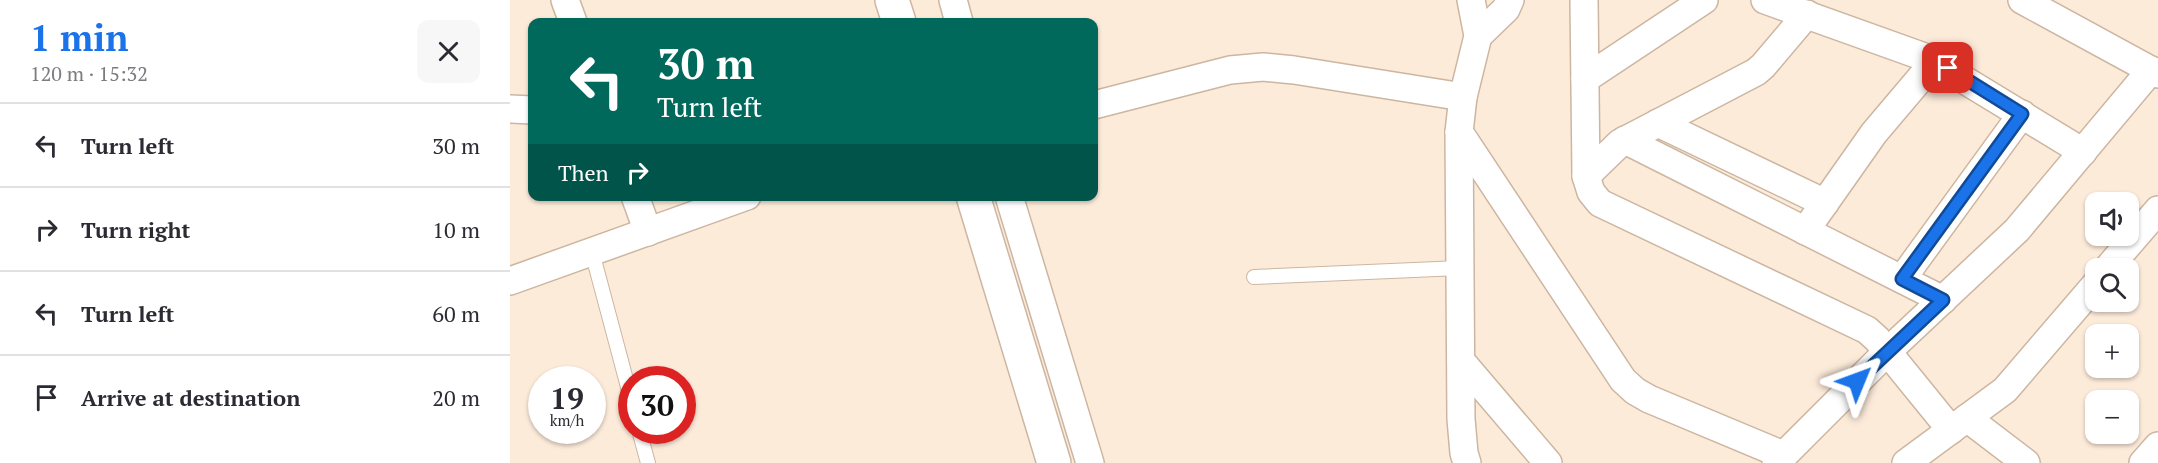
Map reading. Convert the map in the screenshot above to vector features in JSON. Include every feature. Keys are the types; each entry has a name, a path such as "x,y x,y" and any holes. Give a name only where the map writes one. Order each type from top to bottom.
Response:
{"street":[{"path":"566,0 572,18"},
{"path":"892,0 898,18"},
{"path":"912,0 918,18"},
{"path":"953,0 958,18"},
{"path":"1467,463 1461,419 1459,132 1463,97 1478,36 1471,0"},
{"path":"1478,36 1506,9 1510,0"},
{"path":"1584,0 1586,176 1591,192 1600,203 1867,330 1959,424 2026,463"},
{"path":"1585,79 1704,0"},
{"path":"1765,0 1935,62 2083,152"},
{"path":"1459,132 1623,380 1635,391 1649,399 1779,459 1887,352 2017,230 2083,152 2156,73 2022,0"},
{"path":"1586,176 1625,141 1756,72 1807,14"},
{"path":"1805,231 1874,133 1935,62"},
{"path":"1098,104 1230,70 1263,67 1463,97"},
{"path":"510,110 528,110"},
{"path":"1902,279 2022,114"},
{"path":"1658,123 1825,203"},
{"path":"1625,141 1943,300"},
{"path":"637,201 648,232"},
{"path":"510,281 733,201"},
{"path":"954,201 1032,463"},
{"path":"975,201 1054,463"},
{"path":"1011,201 1090,463"},
{"path":"2117,258 2157,213"},
{"path":"1906,463 2005,390 2085,297"},
{"path":"1461,361 1548,463"},
{"path":"2143,463 2158,446"}],"lane":[{"path":"592,252 622,366"},
{"path":"1254,277 1460,267"},
{"path":"643,444 648,463"}],"route":[{"path":"1857,381 1943,300 1902,279 2022,114 1948,68"}]}
